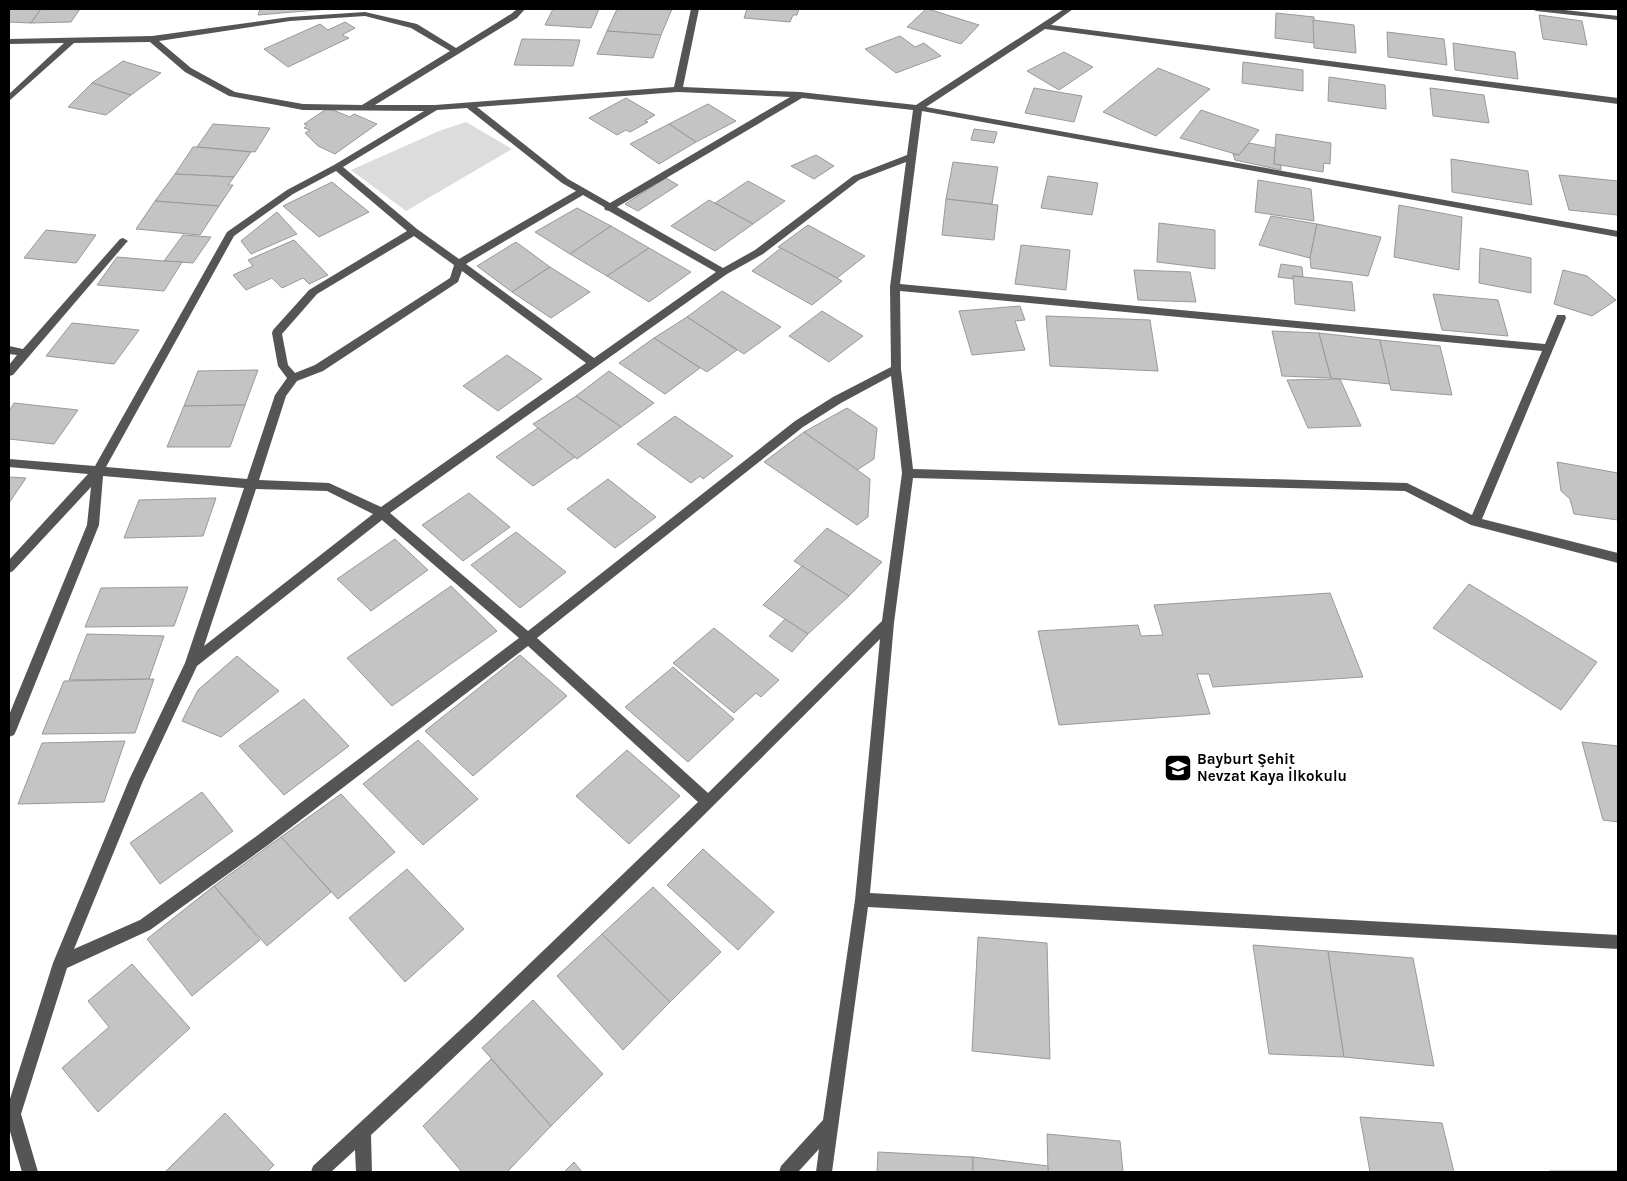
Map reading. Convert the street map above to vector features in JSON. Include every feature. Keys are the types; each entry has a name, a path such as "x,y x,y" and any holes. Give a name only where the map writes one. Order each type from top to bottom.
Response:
{"street":[{"path":"365,107 514,16 521,9"},
{"path":"678,90 695,9"},
{"path":"918,108 1069,9"},
{"path":"1536,9 1618,18"},
{"path":"9,41 152,39 290,19 365,14 414,26 456,51"},
{"path":"1042,26 1618,101"},
{"path":"152,39 188,70 232,94 303,107 436,108 469,104 534,102 678,90 800,95 918,108 1618,234"},
{"path":"9,98 71,41"},
{"path":"608,208 800,95"},
{"path":"469,104 565,181 608,208 723,272"},
{"path":"9,568 98,471 230,234 290,192 337,167 436,108"},
{"path":"824,1172 862,900 888,623 908,474 896,369 895,287 918,108"},
{"path":"192,662 382,513 723,272 759,252 856,178 913,156"},
{"path":"337,167 414,231 595,364"},
{"path":"30,1172 11,1117 61,963 136,780 192,662 280,395 293,378 319,368 454,280 460,263 582,192"},
{"path":"293,378 282,366 277,333 313,292 414,231"},
{"path":"9,372 123,241"},
{"path":"895,287 1547,348"},
{"path":"1475,522 1561,318"},
{"path":"9,350 25,353"},
{"path":"61,963 145,925 263,840 528,638 800,424 837,400 896,369"},
{"path":"9,463 251,484 329,487 382,513 528,638 708,802"},
{"path":"9,731 92,525 98,471"},
{"path":"908,474 1408,487 1475,522 1618,558"},
{"path":"319,1172 477,1026 708,802 888,623"},
{"path":"862,900 1618,942"},
{"path":"787,1172 832,1122"},
{"path":"363,1130 364,1172"}],"shaded area":[{"path":"466,122 512,149 406,211 351,170 439,131"}],"building":[{"path":"9,9 41,9 31,23 9,22"},
{"path":"41,9 80,9 71,22 31,23"},
{"path":"260,9 329,9 258,15"},
{"path":"553,9 599,9 591,28 545,25"},
{"path":"617,9 672,9 661,35 607,31"},
{"path":"747,9 799,9 797,15 793,15 790,22 744,18"},
{"path":"926,9 979,25 961,44 907,27"},
{"path":"1276,13 1314,17 1314,43 1275,38"},
{"path":"1539,15 1582,21 1587,45 1543,39"},
{"path":"1313,20 1354,25 1356,53 1314,48"},
{"path":"345,22 355,28 342,35 349,38 288,67 264,49 320,24 328,30"},
{"path":"607,31 661,35 653,58 597,54"},
{"path":"1387,32 1444,39 1447,65 1388,57"},
{"path":"900,36 915,47 924,43 941,56 896,73 865,49"},
{"path":"522,39 580,40 573,66 514,65"},
{"path":"1453,43 1515,52 1518,79 1455,70"},
{"path":"1064,52 1093,67 1059,90 1027,71"},
{"path":"123,61 161,73 131,95 92,83"},
{"path":"1243,62 1303,70 1303,91 1242,83"},
{"path":"1158,68 1210,89 1156,136 1103,112"},
{"path":"1329,77 1385,85 1386,109 1328,101"},
{"path":"92,83 131,95 106,115 68,107"},
{"path":"1034,88 1082,96 1074,122 1025,113"},
{"path":"1430,88 1484,95 1489,123 1433,116"},
{"path":"626,98 655,115 645,121 648,122 630,132 626,130 617,135 589,118"},
{"path":"708,104 736,121 696,142 669,124"},
{"path":"328,108 350,117 354,114 377,124 335,154 318,146 305,133 310,130 304,128 307,125 304,124"},
{"path":"1201,110 1259,130 1239,155 1180,138"},
{"path":"213,124 270,128 255,152 197,147"},
{"path":"669,124 696,142 659,164 630,144"},
{"path":"974,129 997,132 994,143 971,140"},
{"path":"1276,134 1331,143 1330,164 1324,163 1323,172 1274,164"},
{"path":"1249,143 1275,148 1274,164 1281,165 1281,170 1235,160 1233,154 1239,155"},
{"path":"193,147 251,152 234,177 175,174"},
{"path":"816,155 834,166 814,179 791,166"},
{"path":"1451,159 1528,171 1532,205 1452,192"},
{"path":"953,162 998,167 992,204 946,199"},
{"path":"175,174 234,177 228,185 233,185 219,206 155,201"},
{"path":"1559,175 1618,181 1618,215 1569,210"},
{"path":"1048,176 1098,183 1092,215 1041,208"},
{"path":"666,178 678,185 638,211 625,204"},
{"path":"1258,180 1311,189 1314,221 1255,212"},
{"path":"748,181 785,201 753,224 715,203"},
{"path":"332,182 369,212 319,237 283,206"},
{"path":"946,199 998,205 994,240 942,235"},
{"path":"709,200 753,224 715,251 671,226"},
{"path":"155,201 219,206 200,235 136,229"},
{"path":"1399,205 1462,217 1459,270 1394,257"},
{"path":"577,208 611,226 570,254 535,232"},
{"path":"277,212 297,234 251,254 241,241"},
{"path":"1271,216 1317,224 1310,258 1259,245"},
{"path":"1159,223 1215,230 1215,269 1157,262"},
{"path":"1317,224 1381,237 1368,276 1311,268 1310,258"},
{"path":"808,225 865,256 837,278 778,247"},
{"path":"611,226 649,248 607,276 570,254"},
{"path":"46,230 96,235 76,263 24,258"},
{"path":"183,235 211,237 193,263 164,261"},
{"path":"294,240 328,275 309,284 303,278 282,288 272,278 246,290 233,275 253,266 248,260"},
{"path":"516,242 550,267 512,292 477,266"},
{"path":"1021,245 1070,250 1066,290 1015,284"},
{"path":"649,248 691,272 649,302 607,276"},
{"path":"781,248 842,281 812,305 752,271"},
{"path":"1480,248 1531,258 1531,293 1479,283"},
{"path":"117,257 182,262 164,291 97,285"},
{"path":"1281,264 1302,267 1303,277 1293,276 1293,279 1278,277"},
{"path":"550,267 590,292 551,318 512,292"},
{"path":"1134,270 1190,272 1196,302 1138,300"},
{"path":"1563,270 1587,276 1616,300 1592,316 1554,304"},
{"path":"1293,276 1352,282 1355,311 1295,304"},
{"path":"722,291 781,327 744,354 687,317"},
{"path":"1433,294 1498,300 1508,336 1442,330"},
{"path":"1020,306 1025,320 1015,321 1025,350 972,355 959,311"},
{"path":"822,311 863,336 829,362 789,336"},
{"path":"1046,316 1150,320 1158,371 1050,366"},
{"path":"687,317 737,350 707,372 654,338"},
{"path":"72,323 139,330 114,364 46,356"},
{"path":"1272,331 1319,333 1331,378 1282,376"},
{"path":"1319,333 1380,340 1390,384 1331,378"},
{"path":"654,338 700,368 665,394 619,363"},
{"path":"1380,340 1440,346 1452,395 1391,390"},
{"path":"507,355 542,379 498,411 463,386"},
{"path":"258,370 245,405 184,406 198,371"},
{"path":"609,371 654,403 621,427 576,396"},
{"path":"1340,379 1361,426 1308,428 1287,380"},
{"path":"576,396 621,427 577,459 533,424"},
{"path":"14,403 78,410 54,444 9,439 9,411"},
{"path":"245,405 230,447 167,447 184,406"},
{"path":"847,408 877,428 874,459 857,470 804,432"},
{"path":"675,416 733,456 703,479 700,476 691,483 637,444"},
{"path":"538,428 575,457 533,486 496,457"},
{"path":"804,432 870,479 868,517 857,525 764,462"},
{"path":"1557,462 1618,473 1618,520 1574,514 1570,499 1561,491"},
{"path":"9,477 26,478 9,503"},
{"path":"608,479 656,517 615,548 567,509"},
{"path":"469,493 510,527 463,561 422,525"},
{"path":"216,498 203,536 124,538 139,500"},
{"path":"827,528 882,562 849,596 794,561"},
{"path":"516,532 566,572 520,608 471,565"},
{"path":"395,539 428,570 371,611 337,579"},
{"path":"802,566 849,596 808,634 763,605"},
{"path":"1469,584 1597,662 1561,710 1433,628"},
{"path":"451,586 497,631 392,706 347,658"},
{"path":"188,587 174,626 85,627 101,588"},
{"path":"1330,593 1363,677 1213,687 1209,674 1197,674 1210,714 1059,725 1038,631 1138,625 1141,636 1163,635 1154,605"},
{"path":"785,619 808,634 792,652 769,636"},
{"path":"714,628 779,680 761,697 756,693 734,713 673,663"},
{"path":"87,634 164,636 149,679 69,680"},
{"path":"520,655 567,696 473,776 425,731"},
{"path":"237,656 279,691 221,737 182,721 198,690"},
{"path":"673,667 734,719 688,762 625,707"},
{"path":"154,679 135,733 42,734 64,681"},
{"path":"304,699 349,746 284,795 239,746"},
{"path":"418,740 478,799 423,845 363,784"},
{"path":"125,741 104,802 18,804 42,743"},
{"path":"1582,742 1618,746 1618,822 1603,820"},
{"path":"627,750 680,796 629,844 576,796"},
{"path":"202,792 233,831 160,884 130,843"},
{"path":"341,794 395,852 338,899 281,837"},
{"path":"281,837 331,892 267,946 214,886"},
{"path":"703,849 774,912 738,950 667,885"},
{"path":"407,869 464,929 405,982 349,918"},
{"path":"214,886 260,940 192,996 147,939"},
{"path":"653,887 721,952 670,1002 602,934"},
{"path":"602,934 670,1002 623,1050 557,976"},
{"path":"978,937 1047,943 1050,1059 972,1051"},
{"path":"1253,945 1328,951 1344,1057 1269,1054"},
{"path":"1328,951 1413,958 1434,1066 1344,1057"},
{"path":"132,964 190,1028 98,1112 62,1068 109,1027 88,1001"},
{"path":"533,1000 603,1074 551,1126 482,1048"},
{"path":"491,1059 551,1126 507,1172 462,1172 423,1126"},
{"path":"225,1113 274,1165 267,1172 165,1172"},
{"path":"1360,1117 1442,1123 1454,1172 1370,1172"},
{"path":"1047,1134 1120,1141 1123,1172 1048,1172"},
{"path":"878,1152 973,1157 973,1172 877,1172"},
{"path":"973,1157 1048,1166 1048,1172 973,1172"},
{"path":"574,1162 582,1172 564,1172"},
{"path":"1618,1171 1618,1172 1550,1172"}],"place":[{"name":"Bayburt Şehit Nevzat Kaya İlkokulu","path":"1178,768"}]}
